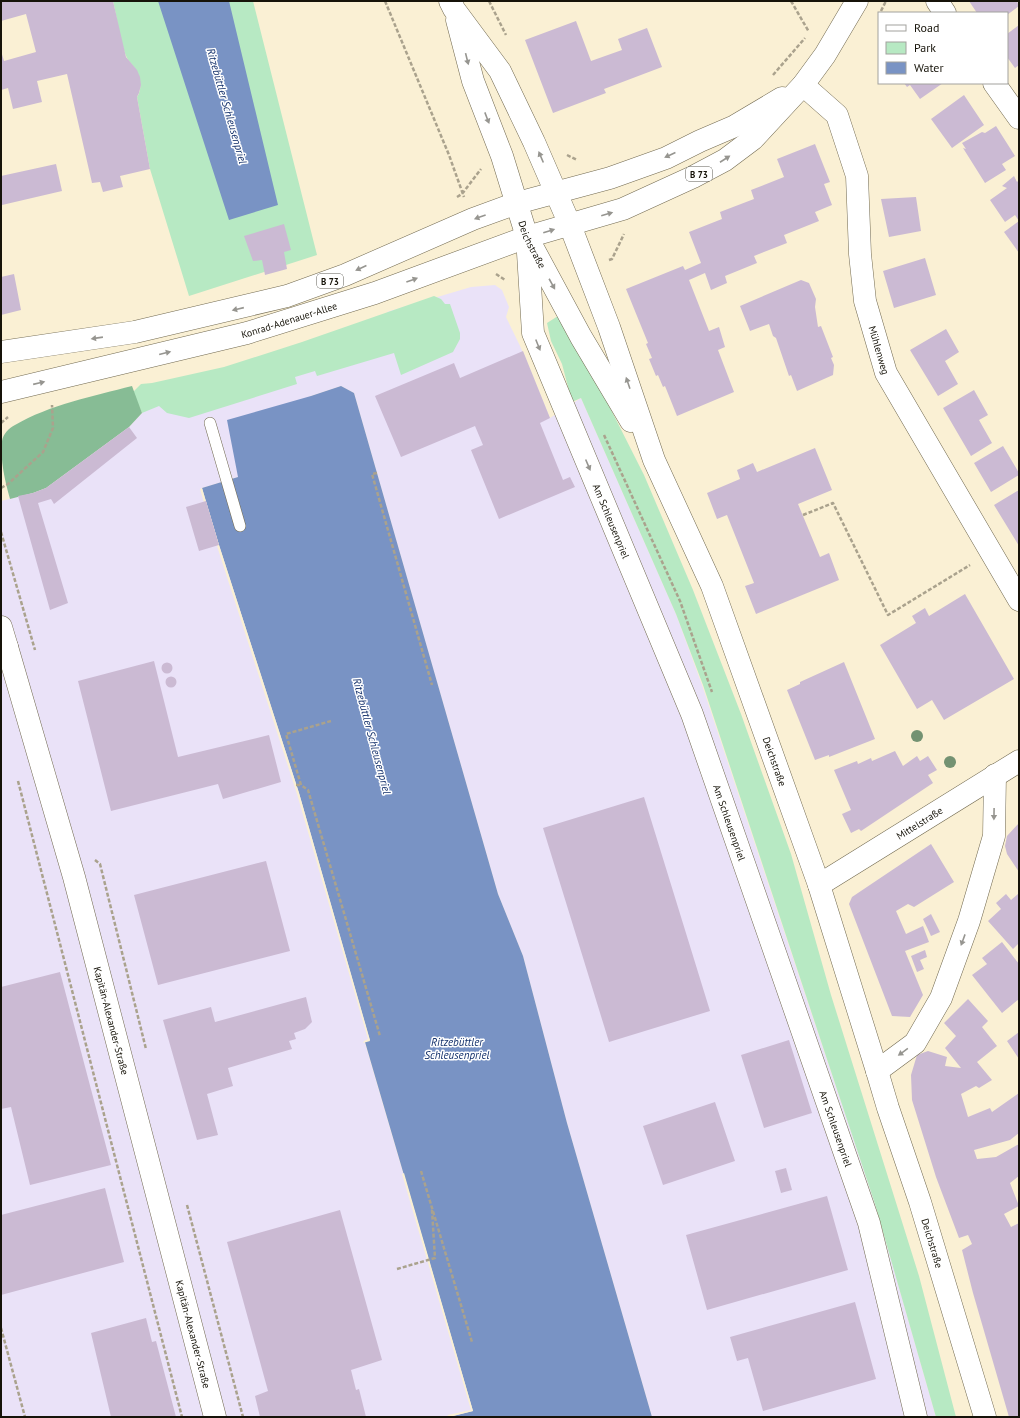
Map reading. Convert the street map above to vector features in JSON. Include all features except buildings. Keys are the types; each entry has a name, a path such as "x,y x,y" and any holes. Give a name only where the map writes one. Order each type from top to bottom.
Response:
{"street":[{"name":"B 73","path":"570,225 623,209 693,177 725,160 753,139 803,85 825,55 857,1"},
{"path":"937,1 944,12"},
{"name":"Deichstraße","path":"452,5 500,71 534,142 570,225 609,327 654,460"},
{"name":"Deichstraße","path":"452,5 472,81 499,150 527,237 581,337 654,460 712,586 819,885 888,1108 920,1202 985,1417"},
{"path":"995,84 1019,118"},
{"name":"B 73","path":"1,352 135,332 242,308 287,296 345,275 466,222 517,203 610,178 666,158 700,140 735,126 803,85"},
{"name":"Mühlenweg","path":"803,85 837,115 857,176 860,254 865,301 886,373 1019,600"},
{"name":"Konrad-Adenauer-Allee","path":"1,392 94,371 254,331 375,293 527,237 570,225"},
{"name":"Am Schleusenpriel","path":"527,237 534,333 692,714 869,1223 916,1417"},
{"name":"Kapitän-Alexander-Straße","path":"1,627 4,648 74,877 215,1417"},
{"name":"Mittelstraße","path":"819,885 1019,761"},
{"path":"877,1071 915,1043 941,998 970,921 994,836 995,775"}],"lane":[{"path":"210,423 240,526"}],"path":[{"path":"385,1 449,155 462,194"},
{"path":"790,1 810,32"},
{"path":"884,7 886,1"},
{"path":"770,77 810,32 813,26"},
{"path":"565,154 581,162"},
{"path":"456,198 462,194 484,165"},
{"path":"1,488 8,484 43,452 53,428 52,403"},
{"path":"377,473 372,474 432,685"},
{"path":"803,515 833,503 888,615 991,552"},
{"path":"301,785 286,734 332,721"},
{"path":"17,776 182,1417"},
{"path":"296,785 301,785 308,790 380,1036"},
{"path":"421,1171 472,1342"},
{"path":"397,1269 435,1258 431,1204"},
{"path":"1,1328 25,1417"}],"shaded area":[{"path":"495,285 502,290 509,307 506,317 521,348 550,418 581,398 676,614 702,685 875,1204 936,1417 652,1417 567,1123 523,956 498,894 354,393 341,386 311,396 238,477 202,488 299,793 370,1041 365,1043 473,1411 449,1417 1,1417 1,501 46,488 129,427 142,413 146,406 389,335 387,312 471,287"}],"green space":[{"path":"113,1 253,1 317,255 189,296 150,169 137,97 140,87 139,77 137,71 126,56 120,36"},
{"path":"434,296 441,299 445,304 450,304 460,333 460,339 453,352 401,375 394,353 317,376 315,371 295,377 297,384 189,418 167,413 159,406 142,413 133,392 141,384 152,383 224,367 302,342"},
{"path":"558,316 595,378 644,475 693,590 741,714 791,854 831,995 919,1276 956,1417 936,1417 875,1204 703,685 676,614 581,398 572,402 562,364 551,341 547,323"},
{"path":"132,386 142,413 129,427 46,488 10,499 2,463 2,441 5,434 13,426 42,412 87,397"}],"water":[{"name":"Ritzebüttler Schleusenpriel","path":"158,1 229,1 278,205 229,220"},
{"name":"Ritzebüttler Schleusenpriel","path":"341,386 354,393 498,894 523,956 567,1123 652,1417 449,1417 473,1411 365,1042 370,1040 299,793 202,488 238,477 227,420"}],"pier":[{"path":"202,488 299,793 370,1041 363,1043 368,1039 297,794 217,546 200,489"},
{"path":"404,1173 473,1411 449,1417 447,1417 448,1415 471,1410 402,1174"}]}
